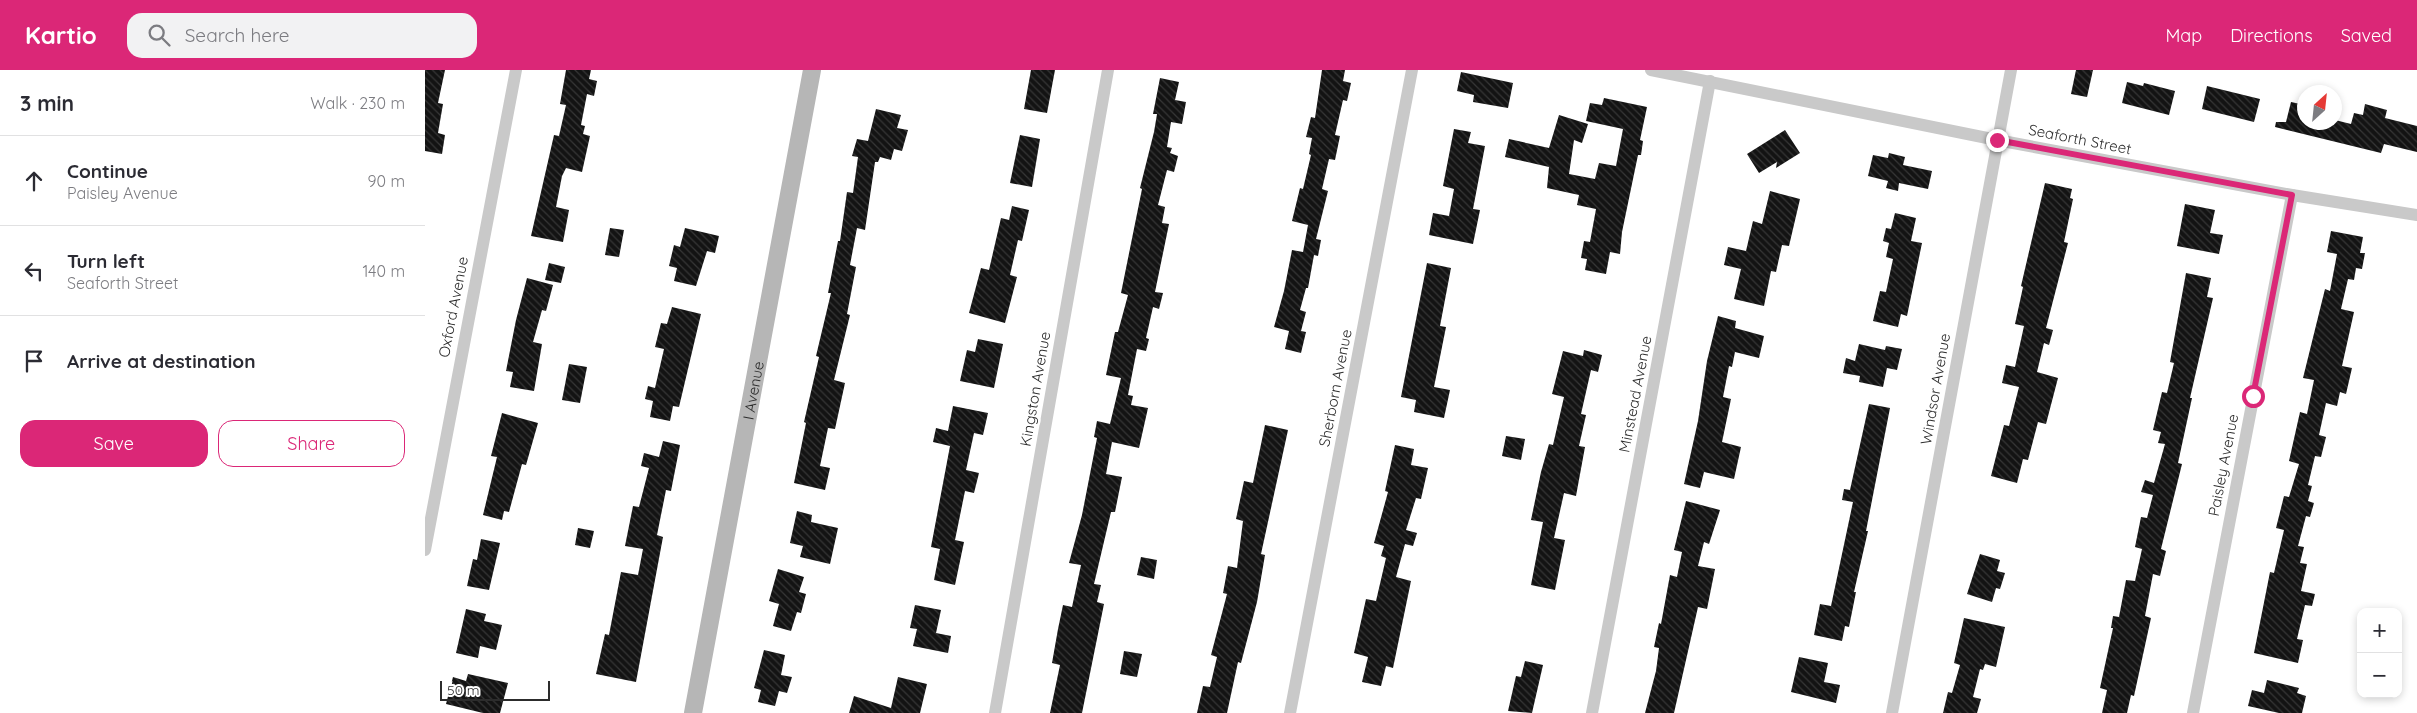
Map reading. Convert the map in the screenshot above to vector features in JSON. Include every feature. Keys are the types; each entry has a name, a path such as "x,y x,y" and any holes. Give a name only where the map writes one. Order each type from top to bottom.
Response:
{"main road":[{"name":"I Avenue","path":"693,713 812,70"}],"street":[{"name":"Oxford Avenue","path":"425,550 516,70"},
{"name":"Kingston Avenue","path":"995,713 1108,70"},
{"name":"Sherborn Avenue","path":"1290,713 1412,70"},
{"name":"Seaforth Street","path":"1651,70 1997,140 2292,195 2417,215"},
{"name":"Windsor Avenue","path":"1892,713 2011,70"},
{"name":"Minstead Avenue","path":"1592,713 1710,81"},
{"name":"Paisley Avenue","path":"2193,713 2292,195"}],"building":[{"path":"425,70 445,70 438,103 443,104 438,133 445,135 442,154 425,151"},
{"path":"566,70 591,70 589,79 597,81 594,96 587,94 581,125 585,126 583,134 590,136 582,172 566,168 562,176 556,207 569,210 563,242 531,236 554,135 559,136 566,105 560,104"},
{"path":"1031,70 1055,70 1047,113 1024,109"},
{"path":"1322,70 1345,70 1343,81 1351,83 1347,101 1343,100 1335,135 1340,136 1335,160 1329,159 1322,189 1328,191 1316,239 1321,240 1318,256 1314,255 1308,288 1306,288 1300,310 1306,312 1301,331 1306,332 1301,353 1285,349 1289,331 1274,327 1284,291 1292,250 1303,252 1308,225 1292,221 1300,188 1303,189 1311,155 1309,154 1312,138 1306,137 1311,117 1315,118"},
{"path":"2076,70 2093,70 2087,97 2071,94"},
{"path":"1461,72 1513,83 1508,108 1473,102 1474,95 1457,91"},
{"path":"1160,78 1179,82 1175,100 1186,102 1182,124 1171,122 1167,147 1172,148 1170,153 1178,156 1174,172 1167,170 1158,205 1165,207 1162,223 1169,224 1155,292 1163,293 1159,309 1153,307 1146,338 1149,339 1146,351 1137,349 1128,395 1133,396 1131,405 1148,408 1139,448 1112,442 1106,474 1122,477 1115,512 1111,512 1094,584 1101,585 1097,602 1104,604 1082,713 1050,713 1060,665 1052,663 1063,605 1072,607 1081,565 1069,563 1082,515 1097,438 1094,437 1097,421 1110,424 1121,378 1106,375 1115,332 1118,332 1128,295 1121,293 1142,189 1140,188 1154,132 1157,114 1153,114"},
{"path":"2127,82 2143,86 2144,83 2175,91 2169,115 2122,103"},
{"path":"2207,86 2260,99 2254,122 2202,109"},
{"path":"1604,98 1647,107 1640,140 1643,141 1641,155 1638,155 1622,232 1620,254 1610,252 1606,274 1585,270 1587,259 1581,258 1584,241 1590,242 1596,209 1577,205 1579,195 1547,188 1549,167 1505,157 1509,139 1549,148 1559,115 1588,124 1582,143 1574,140 1569,174 1595,179 1599,163 1616,166 1623,129 1586,121 1590,103 1602,105"},
{"path":"2291,102 2297,103 2297,130 2342,130 2342,122 2351,124 2354,113 2363,115 2365,104 2387,110 2385,118 2417,126 2417,152 2384,144 2381,153 2275,127 2276,122 2286,122"},
{"path":"876,109 901,115 897,128 908,130 902,151 894,149 891,160 880,157 878,162 875,162 865,230 857,228 850,265 856,267 847,314 850,315 834,380 845,383 835,429 828,428 820,466 830,468 825,490 794,483 806,423 804,422 819,357 816,356 831,293 828,293 838,241 840,241 847,192 853,193 858,157 852,156 857,139 868,141"},
{"path":"1454,129 1471,132 1468,143 1485,146 1473,209 1480,210 1473,244 1429,235 1433,213 1449,216 1454,189 1443,186"},
{"path":"1785,130 1800,153 1776,168 1777,162 1759,173 1747,154"},
{"path":"1020,135 1040,139 1032,187 1010,183"},
{"path":"1889,153 1905,157 1903,165 1932,171 1928,189 1899,183 1898,191 1886,188 1888,181 1868,176 1873,155 1888,158"},
{"path":"2045,183 2072,189 2070,198 2073,199 2064,242 2068,243 2046,328 2053,330 2049,345 2044,343 2037,372 2058,378 2046,424 2038,422 2028,460 2023,459 2017,483 1991,476 2004,425 2009,426 2019,387 2002,383 2006,365 2015,367 2024,326 2015,324 2023,287 2021,286"},
{"path":"1770,191 1800,199 1789,246 1782,245 1776,272 1771,271 1764,306 1734,299 1741,269 1724,265 1728,247 1746,251 1753,221 1762,224"},
{"path":"2185,204 2215,210 2210,233 2223,235 2219,254 2177,246"},
{"path":"1012,206 1029,210 1022,241 1018,240 1010,275 1017,277 1005,323 969,313 981,268 989,270 1001,218 1009,220"},
{"path":"1895,213 1916,218 1911,241 1922,243 1907,316 1901,314 1898,327 1873,321 1880,291 1886,292 1893,259 1886,257 1889,243 1883,241 1886,228 1891,229"},
{"path":"610,228 624,230 619,257 605,255"},
{"path":"685,228 719,236 715,253 707,251 696,286 674,281 677,268 669,266 674,245 680,247"},
{"path":"2331,231 2363,237 2360,253 2365,253 2362,269 2356,268 2354,280 2348,279 2341,309 2354,312 2342,366 2352,368 2346,394 2340,392 2337,406 2326,403 2319,435 2326,437 2321,457 2315,456 2308,485 2312,486 2308,501 2314,503 2310,517 2306,516 2298,546 2304,547 2300,563 2307,564 2301,591 2315,594 2312,606 2305,605 2297,639 2303,640 2298,663 2254,653 2270,572 2274,573 2284,530 2276,528 2284,496 2289,497 2299,464 2289,461 2300,412 2307,414 2314,380 2303,378 2325,289 2330,291 2337,254 2327,252"},
{"path":"549,263 565,267 561,283 545,280"},
{"path":"1427,263 1451,268 1440,326 1446,327 1434,387 1450,390 1444,418 1414,412 1416,400 1401,397"},
{"path":"2186,273 2211,278 2207,297 2213,298 2190,398 2192,398 2178,463 2182,464 2161,549 2166,551 2160,576 2153,574 2145,616 2151,618 2134,696 2131,695 2127,713 2102,713 2107,690 2100,688 2113,628 2111,628 2113,616 2119,617 2126,580 2135,581 2142,549 2135,547 2141,517 2147,518 2153,495 2141,492 2145,480 2154,483 2165,444 2158,443 2161,432 2153,430 2162,392 2167,393 2174,363 2170,362"},
{"path":"527,278 553,285 546,311 542,310 533,342 542,344 534,391 510,387 513,372 506,371"},
{"path":"672,307 701,314 679,407 673,406 670,421 650,417 653,401 645,399 648,386 655,388 664,349 655,347 661,323 667,324"},
{"path":"1718,316 1736,321 1735,328 1764,336 1759,358 1735,352 1732,367 1729,366 1723,397 1731,399 1722,442 1741,447 1734,479 1704,472 1700,488 1684,484 1698,421 1707,361"},
{"path":"978,339 1003,344 994,388 960,381 967,350 975,352"},
{"path":"1859,344 1885,350 1886,346 1902,349 1897,370 1887,368 1883,387 1859,382 1860,376 1843,373 1846,358 1855,361"},
{"path":"1584,350 1602,355 1598,372 1591,370 1581,414 1586,415 1579,446 1585,447 1576,496 1564,493 1554,538 1565,540 1555,590 1531,585 1543,522 1531,520 1541,472 1549,444 1553,445 1564,397 1552,394 1563,351 1583,356"},
{"path":"569,364 587,367 580,403 562,400"},
{"path":"1869,404 1890,408 1866,531 1868,531 1854,592 1856,592 1849,627 1845,626 1842,641 1814,635 1820,604 1831,606 1853,502 1842,500 1844,489 1850,490"},
{"path":"953,406 988,413 983,435 974,433 966,470 979,473 974,493 965,491 955,540 964,542 955,585 934,580 940,549 931,547 950,446 933,442 936,428 948,431"},
{"path":"502,413 538,423 526,465 522,464 509,512 504,511 502,520 483,515 497,457 491,456"},
{"path":"1265,425 1288,430 1261,554 1265,555 1257,602 1241,663 1238,662 1227,713 1197,713 1203,686 1210,687 1217,657 1211,655 1227,594 1223,593 1228,566 1237,568 1243,521 1236,519 1244,481 1253,483"},
{"path":"1506,436 1525,439 1521,460 1502,456"},
{"path":"663,441 680,445 671,491 666,490 657,535 663,537 636,682 596,674 605,634 609,635 621,572 638,575 643,549 625,546 633,506 639,507 649,468 641,466 644,453 659,457"},
{"path":"1395,445 1414,449 1411,465 1428,468 1421,499 1416,498 1406,530 1417,533 1413,546 1405,544 1396,577 1411,581 1393,668 1386,666 1381,686 1362,682 1368,657 1354,653 1366,599 1376,601 1386,558 1381,556 1384,546 1374,543 1388,492 1385,491"},
{"path":"1686,501 1720,510 1709,544 1704,542 1698,566 1715,569 1707,609 1698,607 1674,713 1645,713 1656,671 1659,648 1654,647 1659,623 1661,624 1670,575 1677,577 1682,552 1674,550"},
{"path":"797,511 812,515 811,522 838,528 830,564 800,557 803,546 790,543"},
{"path":"578,528 594,531 590,548 575,545"},
{"path":"481,539 500,543 489,590 467,586 473,559 477,560"},
{"path":"1980,554 2000,560 1997,571 2005,573 2000,589 1996,588 1992,602 1967,594"},
{"path":"1141,557 1157,560 1154,579 1137,575"},
{"path":"778,569 804,577 799,592 806,594 801,613 797,612 791,631 773,626 779,604 769,601"},
{"path":"915,605 941,610 936,633 951,636 948,653 913,646 917,629 910,628"},
{"path":"466,609 486,614 484,621 502,625 496,650 480,646 478,658 456,653"},
{"path":"1964,618 2005,627 1996,667 1985,664 1983,670 1980,669 1973,697 1981,699 1977,713 1943,713 1948,692 1952,693 1960,665 1954,663"},
{"path":"764,650 785,655 781,675 792,677 787,693 779,691 775,706 758,702 761,690 754,688"},
{"path":"1124,651 1142,654 1137,677 1120,674"},
{"path":"1799,657 1828,663 1824,682 1840,685 1836,703 1791,692"},
{"path":"1525,661 1543,665 1532,713 1508,711 1516,676 1521,677"},
{"path":"468,674 508,683 500,713 483,713 446,704 453,677 466,681"},
{"path":"898,677 927,684 920,713 849,713 854,696 891,708"},
{"path":"2267,680 2299,688 2297,693 2306,696 2302,713 2279,713 2248,706 2252,690 2264,693"}],"route":[{"path":"1997,140 2292,195 2253,396"}]}
